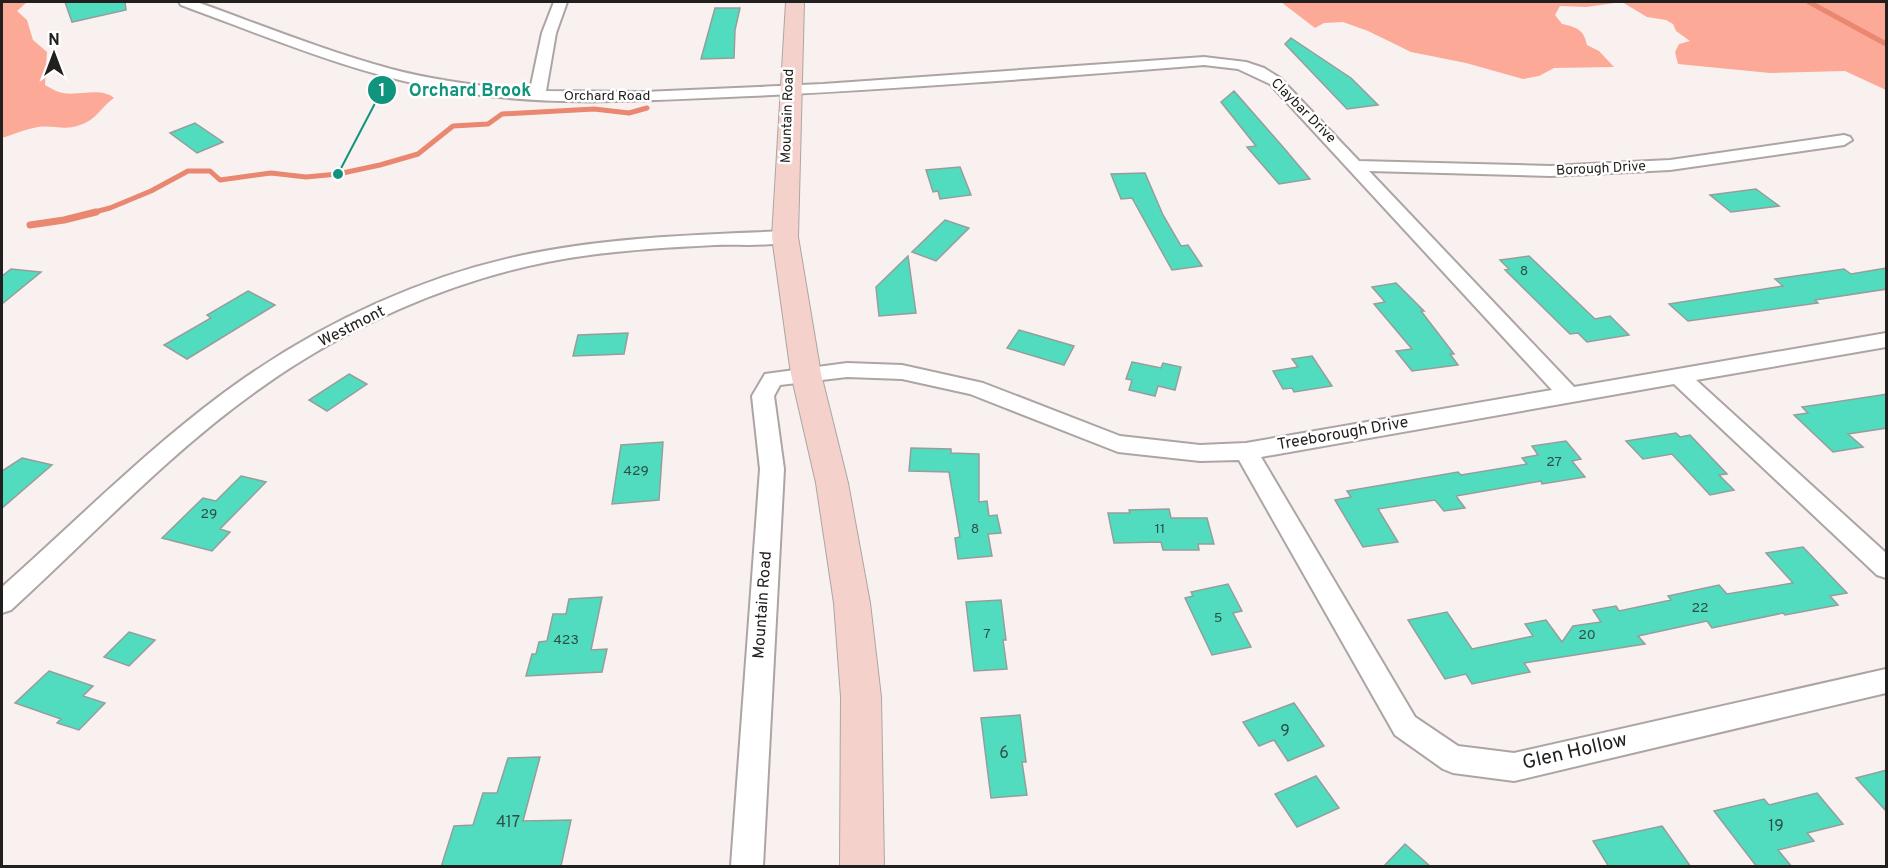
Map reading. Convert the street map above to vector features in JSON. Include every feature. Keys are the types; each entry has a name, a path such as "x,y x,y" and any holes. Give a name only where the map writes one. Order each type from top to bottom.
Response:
{"main road":[{"name":"Mountain Road","path":"795,2 789,89 785,237 806,374 835,502 852,603 861,697 862,867"}],"street":[{"name":"Orchard Road","path":"186,2 335,57 414,80 455,87 537,96 650,97 789,89"},
{"path":"537,96 549,33 561,2"},
{"name":"Claybar Drive","path":"789,89 823,89 1204,61 1229,62 1254,69 1275,81 1569,394"},
{"name":"Borough Drive","path":"1356,166 1550,171 1659,166 1844,140"},
{"name":"Westmont","path":"2,602 224,405 273,370 371,315 467,277 518,262 566,253 664,243 785,237"},
{"name":"Treeborough Drive","path":"806,374 847,370 902,372 975,388 1119,444 1200,453 1246,452 1569,394 1680,378 1887,340"},
{"name":"Mountain Road","path":"747,867 772,469 763,396 773,379 806,374"},
{"path":"1680,378 1887,568"},
{"name":"Glen Hollow","path":"1246,452 1405,726 1453,759 1514,766 1887,681"}],"shaded area":[{"path":"2,2 27,2 17,11 27,20 33,40 47,52 45,85 63,93 96,92 114,98 93,118 78,126 38,127 2,138"},
{"path":"1281,2 1622,2 1586,7 1560,6 1555,15 1562,24 1579,30 1587,45 1599,51 1614,67 1554,68 1539,76 1523,79 1466,63 1411,52 1368,31 1343,22 1324,23 1315,28"},
{"path":"1622,2 1886,2 1886,90 1845,71 1770,73 1678,64 1675,52 1679,44 1690,41 1676,31 1673,24 1666,20 1647,17"}],"building":[{"path":"65,2 125,2 126,10 72,22"},
{"path":"715,8 740,8 735,30 734,58 701,59"},
{"path":"1291,38 1351,78 1378,105 1347,109 1285,44"},
{"path":"1234,91 1310,179 1279,184 1247,147 1256,146 1221,102"},
{"path":"195,123 223,142 197,153 170,133"},
{"path":"960,167 971,195 940,199 938,191 933,192 926,170"},
{"path":"1145,173 1163,215 1181,246 1188,245 1202,266 1172,270 1132,198 1121,199 1111,174"},
{"path":"1756,189 1779,206 1731,212 1710,195"},
{"path":"945,220 969,228 936,261 912,252"},
{"path":"908,256 916,313 879,316 876,287"},
{"path":"1529,256 1595,319 1610,316 1629,335 1587,342 1578,333 1570,334 1505,270 1509,269 1500,260"},
{"path":"1887,268 1887,289 1815,300 1818,303 1688,321 1669,304 1783,286 1775,279 1844,269 1851,274"},
{"path":"11,269 41,272 2,304 2,276"},
{"path":"1396,283 1424,311 1421,311 1454,354 1450,354 1458,365 1412,371 1396,351 1412,349 1374,304 1385,302 1372,287"},
{"path":"248,291 275,305 187,359 164,345 211,318 207,315"},
{"path":"1019,330 1074,346 1064,365 1007,348"},
{"path":"628,333 624,354 573,356 578,335"},
{"path":"1312,356 1332,386 1294,392 1292,388 1283,389 1273,371 1298,367 1292,359"},
{"path":"1132,362 1161,368 1163,363 1181,367 1175,390 1158,386 1155,396 1129,390 1132,380 1126,379"},
{"path":"349,374 367,384 327,411 309,400"},
{"path":"1887,394 1887,428 1848,434 1863,447 1833,452 1794,415 1808,413 1802,407"},
{"path":"1676,433 1680,437 1690,435 1727,474 1719,475 1734,490 1710,495 1672,454 1643,459 1626,441"},
{"path":"1566,441 1581,459 1572,461 1585,477 1542,484 1541,481 1456,496 1465,508 1444,511 1435,500 1378,509 1398,542 1363,547 1335,500 1351,497 1347,491 1458,472 1461,475 1527,464 1522,458 1538,455 1532,446"},
{"path":"663,442 659,500 612,504 621,445"},
{"path":"911,448 951,449 951,453 979,454 979,502 987,501 989,516 997,515 1001,533 988,534 992,556 958,559 955,538 960,537 949,472 909,471"},
{"path":"22,458 52,465 2,508 2,471"},
{"path":"241,476 266,482 220,529 230,532 212,551 162,538 203,498 216,501"},
{"path":"1169,509 1171,518 1207,518 1214,544 1198,544 1199,550 1163,550 1161,542 1114,543 1108,513"},
{"path":"1803,547 1847,593 1830,596 1838,605 1785,615 1783,613 1712,628 1707,621 1638,636 1645,644 1524,663 1530,672 1472,684 1466,674 1445,679 1408,620 1447,612 1472,649 1533,636 1525,624 1546,620 1562,642 1573,626 1601,622 1593,610 1616,606 1619,611 1671,600 1668,596 1719,585 1727,594 1793,583 1766,553"},
{"path":"1228,584 1242,611 1233,613 1251,647 1212,655 1185,598 1193,596 1191,592"},
{"path":"602,597 591,650 607,649 602,672 526,676 532,654 536,654 539,642 547,641 553,614 566,614 569,599"},
{"path":"1001,600 1007,669 974,671 966,602"},
{"path":"129,632 155,640 129,666 104,657"},
{"path":"49,671 93,686 83,696 105,703 79,730 57,723 61,719 15,703"},
{"path":"1294,703 1324,746 1288,761 1274,740 1259,746 1243,722"},
{"path":"1020,715 1026,762 1022,762 1027,795 991,798 981,718"},
{"path":"540,757 523,821 571,820 561,866 441,867 454,826 473,825 483,793 497,793 508,758"},
{"path":"1887,770 1887,812 1856,778"},
{"path":"1316,776 1339,808 1297,827 1275,794"},
{"path":"1817,793 1843,824 1807,833 1814,841 1778,850 1792,867 1757,867 1714,811 1764,799 1769,805"},
{"path":"1662,826 1691,867 1609,867 1593,841"},
{"path":"1405,844 1431,867 1383,867"}],"waterway":[{"path":"1809,2 1886,44"},
{"path":"91,213 110,208 151,191 188,171 210,171 220,180 271,173 306,177 338,174 418,154 453,126 488,124 502,114 594,109 629,113 647,108"},
{"path":"30,225 96,212"}],"place":[{"name":"Orchard Brook","path":"338,174"}]}
